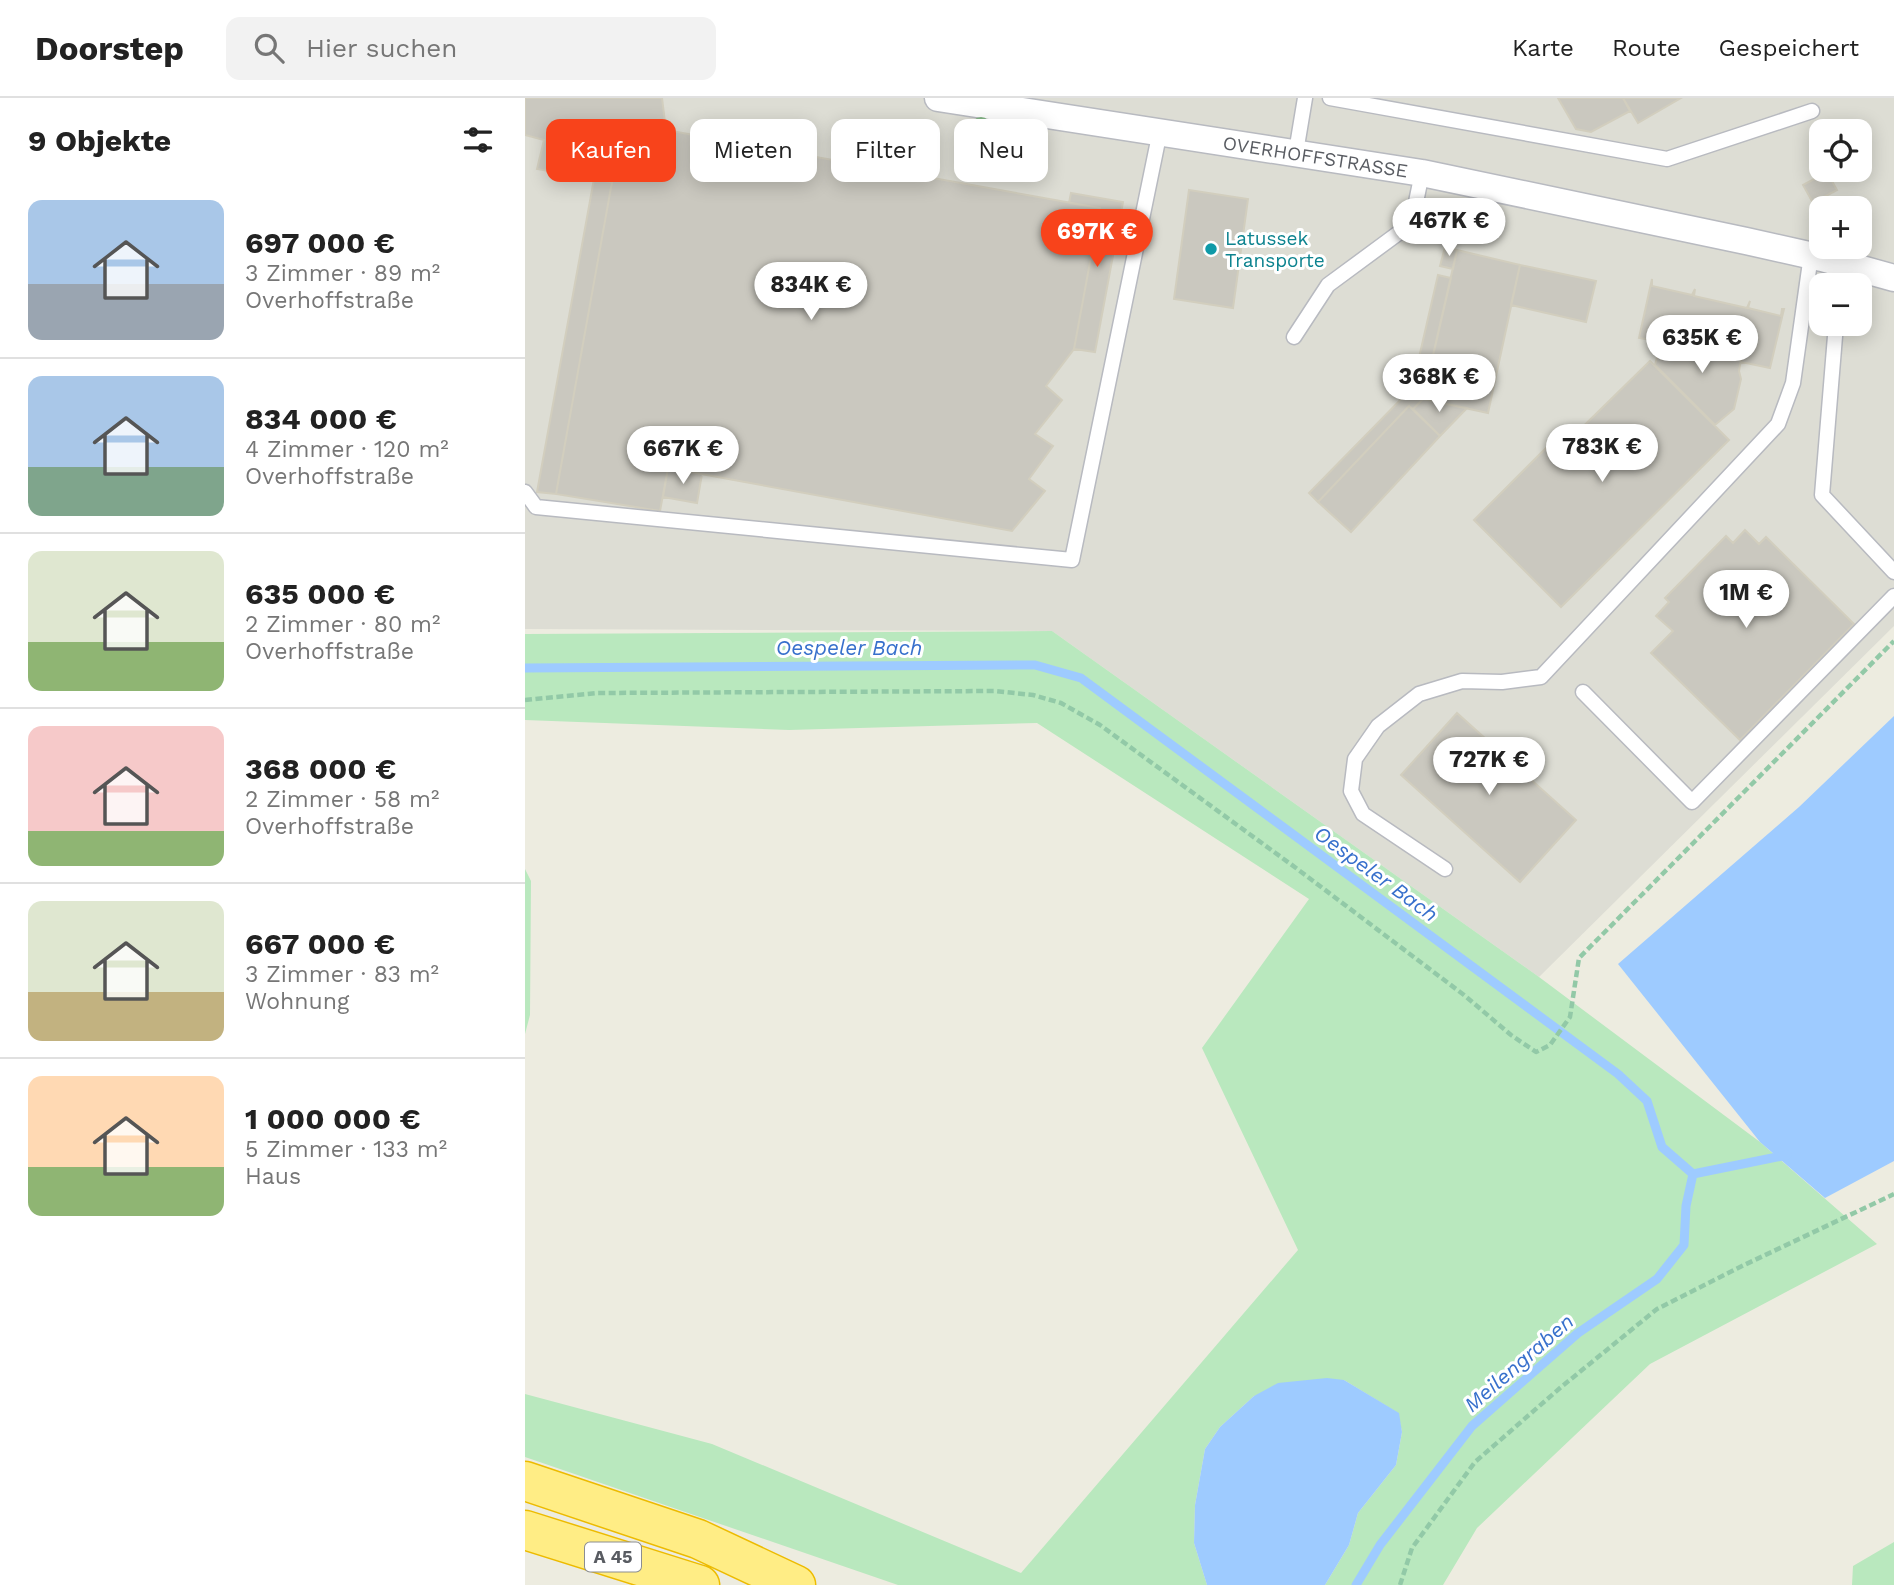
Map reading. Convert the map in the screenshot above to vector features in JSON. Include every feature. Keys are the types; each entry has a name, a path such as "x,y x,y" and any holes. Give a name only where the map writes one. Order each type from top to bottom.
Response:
{"highway":[{"path":"525,1481 698,1539 796,1585"},
{"name":"A 45","path":"525,1530 701,1585"}],"street":[{"name":"OVERHOFFSTRASSE","path":"938,98 1422,173 1809,255"},
{"name":"OVERHOFFSTRASSE","path":"1817,259 1838,273"},
{"name":"OVERHOFFSTRASSE","path":"1872,276 1894,278"}],"lane":[{"path":"1296,152 1305,98"},
{"path":"1330,98 1667,159 1812,111"},
{"path":"525,492 536,507 1072,560 1160,131"},
{"path":"1294,337 1328,285 1404,229 1416,202 1422,173"},
{"path":"1445,869 1363,814 1352,791 1355,759 1378,726 1419,694 1462,681 1503,682 1541,677 1778,424 1793,383 1810,259"},
{"path":"1835,336 1822,495 1894,572"},
{"path":"1584,692 1692,802 1894,596"}],"path":[{"path":"525,699 598,693 995,691 1033,695 1061,704 1100,725 1296,868 1465,995 1510,1035 1536,1052 1551,1045 1570,1017 1579,958 1894,641"},
{"path":"1400,1585 1412,1548 1475,1462 1560,1388 1657,1310 1742,1266 1894,1194"}],"shaded area":[{"path":"525,98 1894,98 1894,626 1539,977 1052,631 525,629"}],"green space":[{"path":"1052,631 1539,977 1760,1142 1877,1244 1650,1364 1477,1528 1443,1585 1325,1585 1349,1545 1358,1513 1396,1465 1402,1432 1398,1413 1344,1380 1254,1396 1220,1427 1205,1449 1195,1505 1194,1543 1207,1585 898,1585 525,1457 525,1394 712,1444 1021,1573 1298,1250 1202,1048 1309,899 1037,723 789,730 525,720 525,634"},
{"path":"525,869 531,881 530,1015 525,1034"},
{"path":"1894,1542 1894,1585 1852,1585 1853,1566"}],"water":[{"path":"1894,716 1894,1161 1825,1198 1760,1142 1618,964 1799,807"},
{"path":"1327,1378 1344,1380 1399,1413 1402,1432 1396,1465 1358,1513 1349,1545 1325,1585 1207,1585 1194,1543 1195,1505 1205,1449 1220,1427 1254,1396 1278,1383"}],"building":[{"path":"525,98 662,98 665,119 546,119 546,171 537,169 544,140 525,135"},
{"path":"1558,98 1623,98 1630,111 1591,132 1576,129"},
{"path":"1623,98 1681,98 1638,123"},
{"path":"676,132 690,134 690,182 817,182 817,157 831,160 831,182 940,182 940,179 1100,208 1074,349 1046,386 1062,400 1035,434 1053,446 1029,479 1045,491 1012,531 668,468 660,511 556,494 612,182 676,182"},
{"path":"593,182 612,182 556,494 537,492"},
{"path":"1809,182 1833,182 1837,190 1826,196 1809,196 1803,185"},
{"name":"Latussek Transporte","path":"1189,190 1248,199 1233,308 1174,299"},
{"path":"1071,193 1123,202 1095,352 1074,349 1100,208 1069,203"},
{"path":"1445,247 1457,250 1453,269 1440,266"},
{"path":"1457,250 1520,265 1488,413 1423,399"},
{"path":"1520,265 1596,281 1586,322 1511,305"},
{"path":"1438,275 1451,278 1423,399 1413,409 1409,406 1318,502 1309,493 1412,388"},
{"path":"1652,279 1652,286 1692,295 1695,289 1694,296 1747,308 1750,301 1748,308 1781,316 1784,309 1770,368 1741,362 1742,354 1653,334 1652,340 1639,338"},
{"path":"1653,334 1742,354 1739,371 1741,379 1734,409 1715,425 1655,365 1661,342 1652,340"},
{"path":"1650,361 1729,440 1561,607 1474,520 1550,444 1557,452"},
{"path":"1423,399 1467,408 1440,436 1413,409"},
{"path":"1409,406 1440,436 1351,532 1318,502"},
{"path":"668,468 702,474 697,503 663,497"},
{"path":"1745,530 1759,544 1766,537 1854,624 1740,740 1651,653 1673,631 1656,616 1669,602 1665,598 1726,536 1733,543"},
{"path":"1457,713 1576,820 1520,882 1401,775"}],"waterway":[{"name":"Oespeler Bach","path":"525,668 1035,665 1081,678 1618,1074 1647,1101 1662,1147 1693,1174"},
{"name":"Oespeler Bach","path":"1693,1174 1787,1155"},
{"name":"Meilengraben","path":"1356,1585 1380,1545 1472,1426 1578,1333 1657,1279 1684,1245 1686,1206 1693,1174"}],"place":[{"name":"Latussek Transporte","path":"1211,249"}]}
